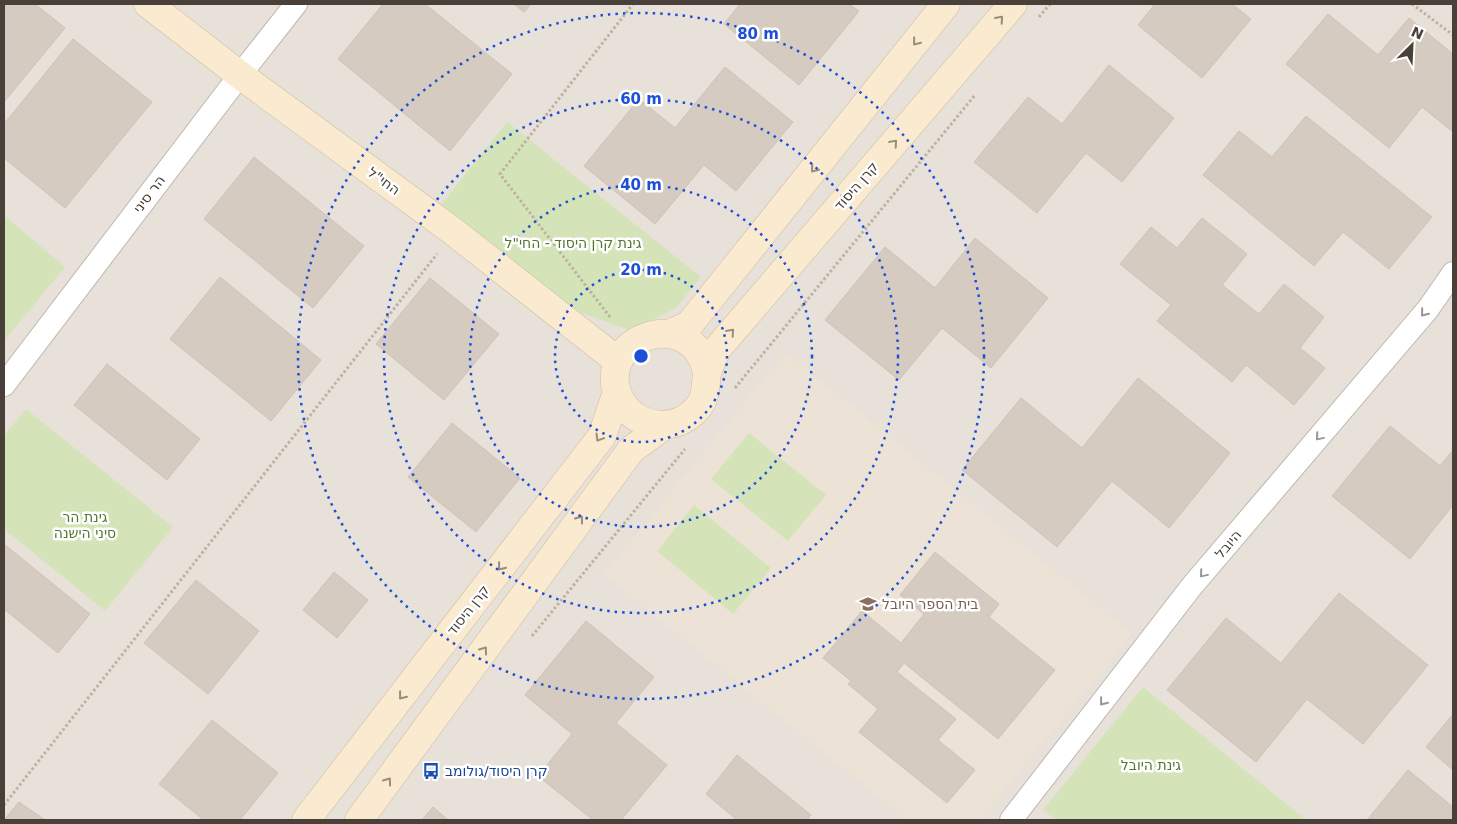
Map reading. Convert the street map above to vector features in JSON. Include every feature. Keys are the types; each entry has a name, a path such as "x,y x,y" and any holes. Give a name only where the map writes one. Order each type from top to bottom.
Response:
{"street":[{"name":"החי\"ל","path":"148,4 240,75 454,232 611,356"},
{"name":"הר סיני","path":"4,385 296,4"},
{"path":"668,334 689,325 946,4"},
{"name":"קרן היסוד","path":"707,374 717,348 1013,4"},
{"name":"היובל","path":"1011,820 1192,586 1428,309 1453,274"},
{"path":"653,334 668,334 682,338 694,347 703,360 707,374 707,389 702,402 692,414 680,422 665,425 649,424 635,418 624,406 617,392 611,356 627,348 639,338 653,334"},
{"name":"קרן היסוד","path":"306,820 602,436 617,392"},
{"path":"359,820 631,450 665,425"}],"path":[{"path":"611,356 615,323 500,174 633,4"},
{"path":"1412,4 1453,35"},
{"path":"4,805 454,232"}],"shaded area":[{"path":"4,4 1453,4 1453,820 4,820"},
{"name":"בית הספר היובל","path":"786,352 1132,634 979,820 907,820 604,574"}],"green space":[{"name":"גינת קרן היסוד - החי\"ל","path":"507,122 701,277 676,308 632,331 568,308 440,206"},
{"path":"4,215 65,267 4,341"},
{"name":"גינת הר סיני הישנה","path":"26,409 173,527 105,611 4,529 4,436"},
{"path":"749,433 826,495 788,541 711,479"},
{"path":"694,505 771,568 733,614 657,551"},
{"name":"גינת היובל","path":"1143,687 1306,820 1056,820 1043,810"}],"building":[{"path":"4,4 35,4 65,28 4,102"},
{"path":"383,4 425,4 512,74 450,151 338,59"},
{"path":"514,4 531,4 524,12"},
{"path":"740,4 849,4 859,11 799,85 724,24"},
{"path":"1155,4 1232,4 1251,19 1202,78 1138,25"},
{"path":"1328,14 1378,55 1409,18 1453,54 1453,132 1422,107 1389,148 1286,64"},
{"path":"73,39 152,102 65,208 4,158 4,124"},
{"path":"1109,65 1174,118 1122,182 1086,153 1037,213 974,162 1028,97 1062,124"},
{"path":"725,67 793,122 736,191 704,165 655,224 584,166 639,99 675,128"},
{"path":"1306,116 1432,217 1389,269 1343,232 1314,266 1203,175 1239,131 1272,157"},
{"path":"254,157 364,246 313,308 204,219"},
{"path":"1202,218 1247,254 1222,285 1259,314 1284,284 1324,317 1300,348 1325,368 1294,405 1246,365 1232,382 1157,321 1171,305 1120,264 1151,227 1177,248"},
{"path":"975,238 1048,298 991,368 942,328 899,380 825,320 885,247 935,288"},
{"path":"220,277 321,360 271,421 170,339"},
{"path":"430,278 499,334 444,400 376,344"},
{"path":"107,364 200,439 167,480 74,405"},
{"path":"1138,378 1230,453 1169,528 1112,481 1057,547 962,470 1021,398 1082,448"},
{"path":"452,423 520,478 476,532 408,477"},
{"path":"1390,426 1440,466 1453,450 1453,505 1410,559 1332,496"},
{"path":"4,544 90,614 58,653 4,609"},
{"path":"935,552 999,604 989,617 1055,670 998,739 904,663 897,672 956,719 938,740 975,770 947,803 859,732 878,709 848,684 851,681 823,658 862,611 901,643 924,614 900,595"},
{"path":"334,572 368,600 337,638 303,610"},
{"path":"196,580 259,631 208,694 144,643"},
{"path":"1339,593 1428,665 1363,744 1307,699 1256,762 1167,690 1226,618 1281,663"},
{"path":"586,621 654,677 616,723 667,765 621,820 593,820 538,776 572,734 525,695"},
{"path":"1453,714 1453,770 1426,747"},
{"path":"212,720 278,773 240,820 204,820 159,784"},
{"path":"737,755 811,815 807,820 737,820 706,794"},
{"path":"1408,770 1453,807 1453,820 1367,820"},
{"path":"19,802 45,820 4,820"},
{"path":"433,807 448,820 422,820"}],"place":[{"name":"בית הספר היובל","path":"868,604"},
{"name":"קרן היסוד/גולומב","path":"431,771"}]}
